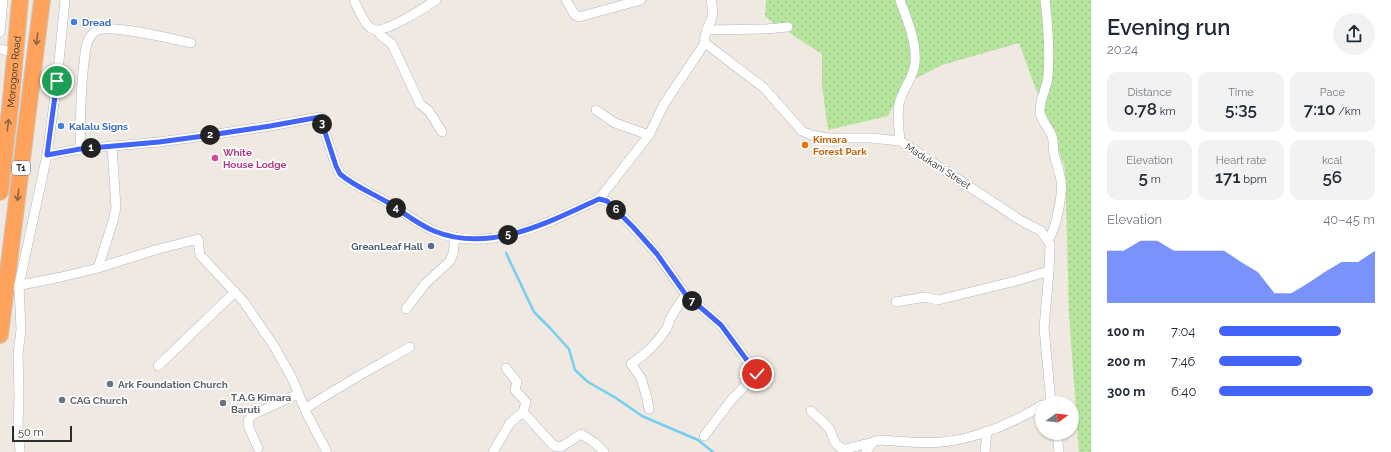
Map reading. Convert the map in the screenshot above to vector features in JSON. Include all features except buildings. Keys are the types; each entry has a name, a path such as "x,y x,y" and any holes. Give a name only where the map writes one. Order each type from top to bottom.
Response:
{"highway":[{"name":"Morogoro Road","path":"0,192 11,99 7,51 20,0"},
{"name":"Morogoro Road","path":"0,336 13,285 42,0"}],"street":[{"path":"0,32 3,0"},
{"path":"20,452 18,425 18,354 21,330 13,285 47,155 57,81 65,0"},
{"path":"354,0 357,8 370,27 377,30 382,38 392,44 420,104 429,111 442,132"},
{"path":"377,30 392,26 436,0"},
{"path":"566,0 575,15 579,18 642,0"},
{"path":"47,155 80,149 204,136 320,117 340,174 415,221 433,230 455,237 474,239 518,233 538,227 599,199 649,136 664,104 705,43 705,36 712,17 713,8 711,0"},
{"path":"900,0 911,33 915,62 914,70 899,104 900,141"},
{"path":"1045,0 1049,40 1048,77 1039,110 1042,120 1052,136 1054,155 1062,182 1056,224 1048,240 1050,244 1049,271 1044,328 1047,396"},
{"path":"707,30 766,30 788,27"},
{"path":"80,149 82,77 85,49 94,32 106,29 130,31 191,43"},
{"name":"Madukani Street","path":"705,43 764,88 802,131 811,135 827,138 871,138 900,141 1020,220 1041,231 1048,240"},
{"path":"596,110 614,123 649,136"},
{"path":"98,268 116,208 112,146"},
{"path":"599,199 607,201 633,227 657,254 686,295 721,325 757,374 733,398 704,436"},
{"path":"406,309 425,284 450,261 453,254 455,237"},
{"path":"13,285 98,268 155,250 198,239 200,255 244,302 274,346 292,378 305,410 327,452"},
{"path":"896,302 925,296 938,300 1020,280 1049,271"},
{"path":"158,366 235,292"},
{"path":"649,410 641,378 631,364 660,338 667,327 670,318 686,295"},
{"path":"305,410 337,388 356,379 410,347"},
{"path":"493,452 510,423 523,412 526,402 516,390 517,382 506,368"},
{"path":"258,448 249,428 248,420 252,415 298,394"},
{"path":"811,411 831,432 837,446 842,449 846,449 879,440 923,443 957,440 987,431 1012,421 1035,409"},
{"path":"523,412 554,446 561,446 581,434 595,443 604,452"},
{"path":"985,452 987,431"},
{"path":"1058,440 1058,452"},
{"path":"866,452 872,442"}],"green space":[{"path":"766,0 1091,0 1091,452 1079,452 1079,396 1075,396 1069,313 1065,168 1019,43 942,65 905,84 888,116 828,130 822,85 822,54 765,17"}],"waterway":[{"path":"506,253 534,312 569,349 575,370 588,382 616,398 642,416 698,440 713,452"}],"place":[{"name":"Dread","path":"74,22"},
{"name":"Kalalu Signs","path":"61,126"},
{"name":"Kimara Forest Park","path":"805,145"},
{"name":"White House Lodge","path":"215,158"},
{"name":"GreanLeaf Hall","path":"431,246"},
{"name":"Ark Foundation Church","path":"110,384"},
{"name":"CAG Church","path":"62,400"},
{"name":"T.A.G Kimara Baruti","path":"223,403"}],"route":[{"path":"57,81 47,155 80,149 159,142 204,136 320,117 340,174 387,202 415,221 445,234 474,239 518,233 538,227 599,199 607,201 657,254 686,295 698,307 721,325 757,374"}]}
